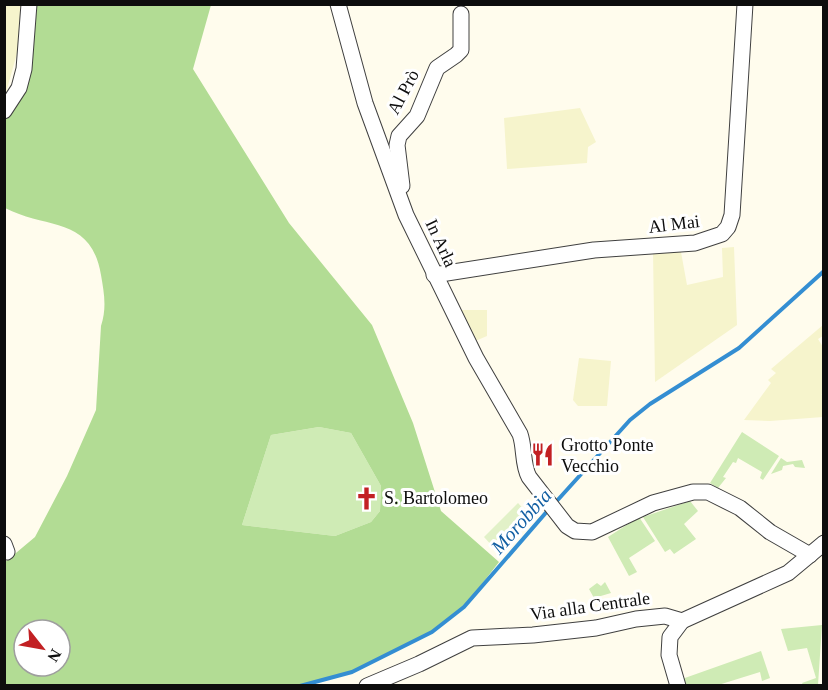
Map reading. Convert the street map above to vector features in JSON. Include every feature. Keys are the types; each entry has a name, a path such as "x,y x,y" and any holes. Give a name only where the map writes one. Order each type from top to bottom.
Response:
{"street":[{"path":"4,111 19,88 24,69 29,4"},
{"name":"In Arla","path":"338,4 365,103 406,215 476,358 520,434 524,446 526,471 534,485 567,526 580,532 592,532 653,503 693,492 708,492 740,508 770,532 810,555"},
{"name":"Al Mai","path":"434,275 594,250 694,243 722,234 728,227 732,215 746,4"},
{"name":"Al Prò","path":"400,198 402,177 398,141 402,132 417,116 437,68 461,50 461,14"},
{"path":"678,686 669,655 670,637 682,621 788,573 824,543"},
{"name":"Via alla Centrale","path":"367,686 472,638 597,628 636,619 665,616 682,621"}],"shaded area":[{"path":"5,5 23,5 23,32 5,96"},
{"path":"580,108 596,142 588,147 587,163 507,169 504,118"},
{"path":"734,247 737,325 655,382 653,251 681,252 687,285 723,277 722,248"},
{"path":"460,310 487,310 487,336 473,342"},
{"path":"823,325 823,336 818,339 823,347 823,394 821,395 823,395 823,417 770,421 744,420 771,383 768,380 776,373 771,369"},
{"path":"579,358 611,361 607,406 578,406 573,400"}],"green space":[{"path":"29,5 211,5 193,69 289,223 372,325 413,423 441,511 499,562 464,607 432,632 352,672 300,686 5,685 4,563 35,537 67,476 96,410 104,294 96,256 88,243 78,234 5,208 5,111 19,88","holes":["319,427 351,433 381,486 380,511 371,522 335,536 242,525 271,435"]},
{"path":"319,427 351,433 381,486 380,511 371,522 335,536 242,525 271,435"},
{"path":"742,432 779,456 763,480 760,478 762,472 738,458 723,477 726,478 718,488 710,483"},
{"path":"781,458 787,462 802,460 805,468 795,467 793,464 783,466 782,470 771,474"},
{"path":"690,501 698,511 684,524 696,539 674,554 670,549 665,552 643,517"},
{"path":"518,503 528,514 494,548 484,537"},
{"path":"639,517 655,541 629,558 637,572 629,576 608,537"},
{"path":"605,582 611,593 594,598 589,589 597,583 601,586"},
{"path":"822,625 818,685 803,685 802,683 816,678 807,648 788,651 781,629"},
{"path":"761,651 770,678 762,681 760,672 715,686 686,685 682,679"}],"waterway":[{"name":"Morobbia","path":"555,503 630,420 650,404 739,348 824,271"},
{"name":"Morobbia","path":"300,686 352,672 432,632 464,607 550,508"}],"place":[{"name":"Grotto Ponte Vecchio","path":"543,455"},
{"name":"S. Bartolomeo","path":"366,498"}]}
